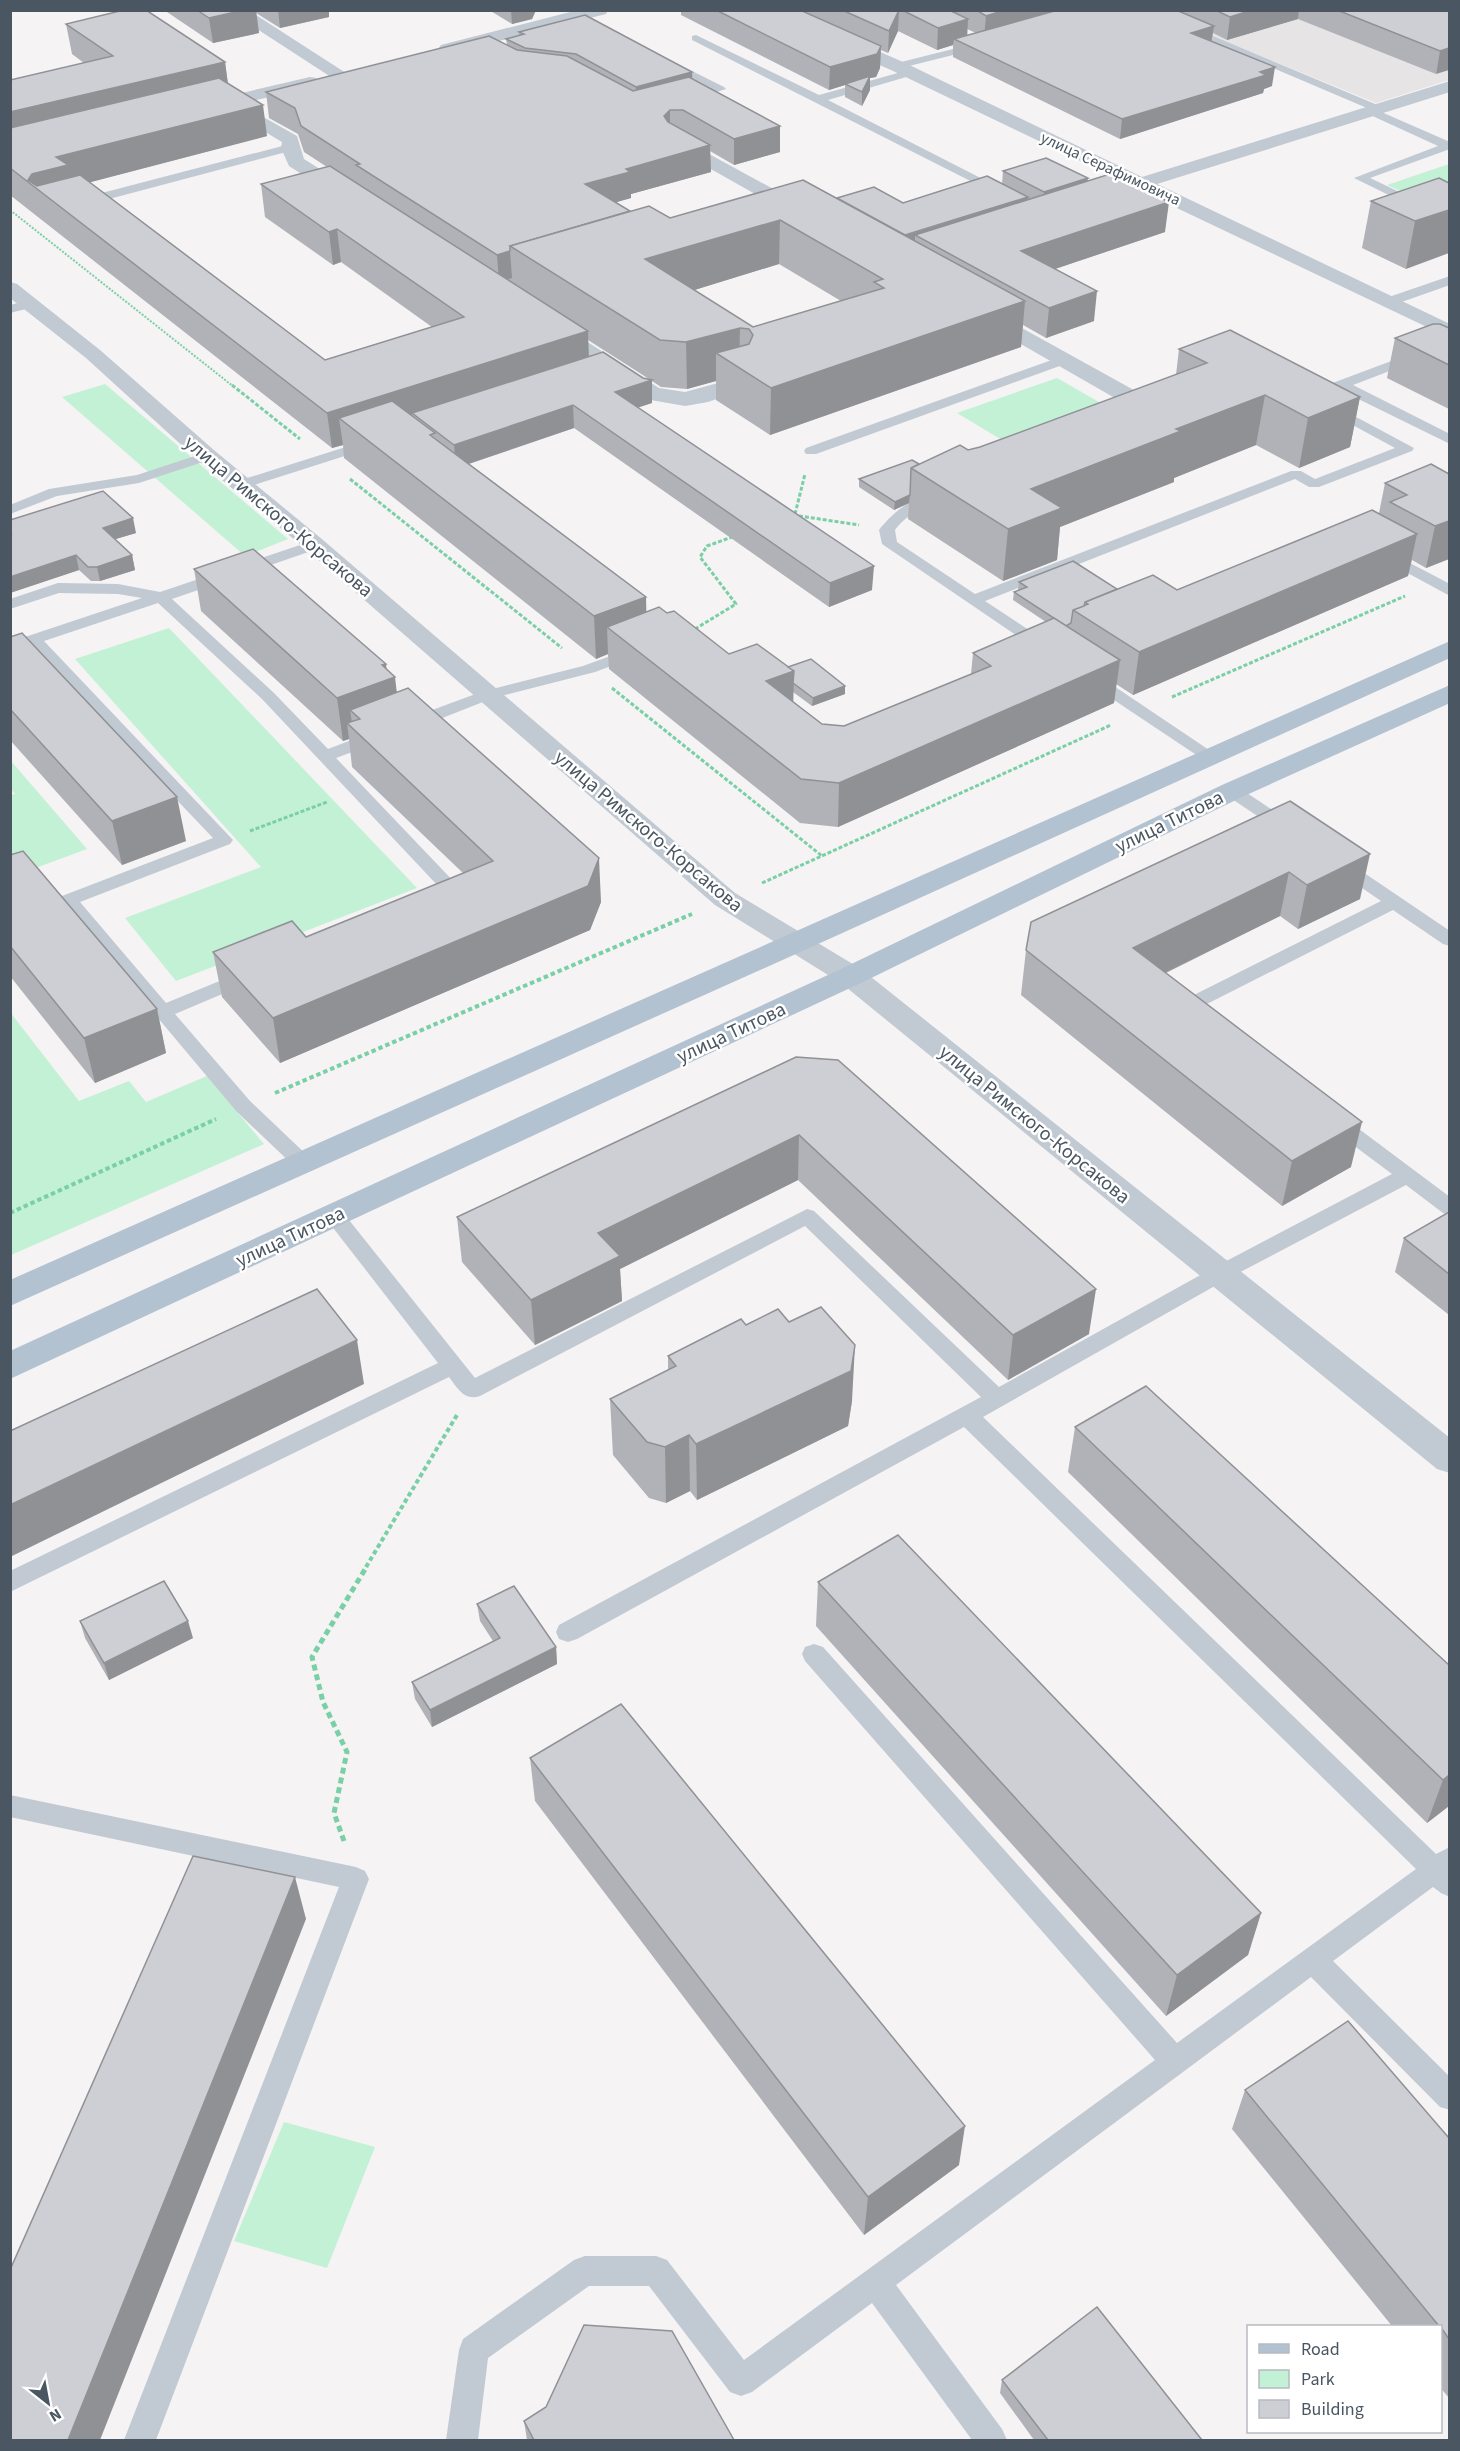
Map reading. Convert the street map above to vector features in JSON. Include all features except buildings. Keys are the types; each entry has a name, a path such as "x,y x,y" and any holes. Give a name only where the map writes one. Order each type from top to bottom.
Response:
{"main road":[{"name":"улица Титова","path":"10,1294 797,943 1449,648"},
{"name":"улица Титова","path":"10,1366 851,976 1232,791 1449,693"}],"street":[{"path":"193,110 345,74 236,10"},
{"name":"улица Серафимовича","path":"770,10 903,70 1449,332"},
{"path":"433,52 578,16 599,18"},
{"path":"1109,193 1449,86"},
{"path":"228,102 291,140 290,148 296,162 365,207"},
{"path":"676,142 823,225"},
{"name":"улица Римского-Корсакова","path":"17,300 93,354 207,456 315,545 725,899 851,976 1221,1273 1449,1460"},
{"path":"972,308 1063,360 1149,405"},
{"path":"534,315 653,394 671,398 700,397 740,383"}],"lane":[{"path":"1141,10 1373,110 1448,146 1360,178 1449,221"},
{"path":"818,99 991,42 963,34"},
{"path":"696,38 1014,198"},
{"path":"468,44 486,53"},
{"path":"659,58 720,89 678,100"},
{"path":"64,207 290,148"},
{"path":"763,210 785,203"},
{"path":"1388,302 1449,280"},
{"path":"973,600 1296,474 1314,484 1407,448 1306,394 1342,384 1449,343"},
{"path":"811,452 1063,360"},
{"path":"588,372 610,365"},
{"path":"1342,384 1449,440"},
{"path":"243,484 388,438"},
{"path":"10,510 54,492 139,479 207,456"},
{"path":"945,493 912,507 895,518 887,530 890,544 973,600 1055,650 1026,659"},
{"path":"10,647 315,545"},
{"path":"1368,545 1449,591"},
{"path":"10,604 58,588 118,589 161,597 267,696 451,889 419,903"},
{"path":"326,756 487,695 589,669 696,628"},
{"path":"33,639 224,840 68,900 243,1107 303,1163"},
{"path":"1076,668 1210,756"},
{"path":"1232,791 1299,836"},
{"path":"1328,856 1449,940"},
{"path":"1202,1022 1183,1008 1394,902"},
{"path":"163,1012 259,971"},
{"path":"1323,1112 1449,1208"},
{"path":"568,1632 997,1400 1221,1273 1407,1175"},
{"path":"334,1215 472,1390 807,1216 997,1400"},
{"path":"10,1582 452,1366"},
{"path":"462,2440 474,2350 585,2271 656,2271 741,2381 1313,1960 1444,1871 967,1416"},
{"path":"814,1654 1175,2061"},
{"path":"13,1811 356,1879 140,2440"},
{"path":"1313,1960 1449,2097"},
{"path":"875,2282 991,2440"}],"path":[{"path":"10,210 589,669 822,857"},
{"path":"795,514 811,452"},
{"path":"784,518 795,514 887,530"},
{"path":"696,628 736,604 700,557 707,546 740,534"},
{"path":"762,884 1141,711 1435,583"},
{"path":"224,840 358,790"},
{"path":"10,1214 243,1107 684,917"},
{"path":"356,1879 334,1813 347,1752 323,1702 312,1657 472,1390"}],"shaded area":[{"path":"1151,11 1449,11 1449,80 1376,103"}],"green space":[{"path":"1449,164 1449,213 1387,185"},
{"path":"1057,378 1113,410 1012,446 957,413"},
{"path":"105,384 288,539 245,556 62,397"},
{"path":"169,628 417,888 176,981 125,918 261,867 75,659"},
{"path":"11,761 87,849 11,877 10,795 15,794 11,789"},
{"path":"10,1012 79,1101 129,1081 146,1102 207,1076 264,1144 11,1255"},
{"path":"284,2122 375,2147 327,2268 234,2241"}]}
